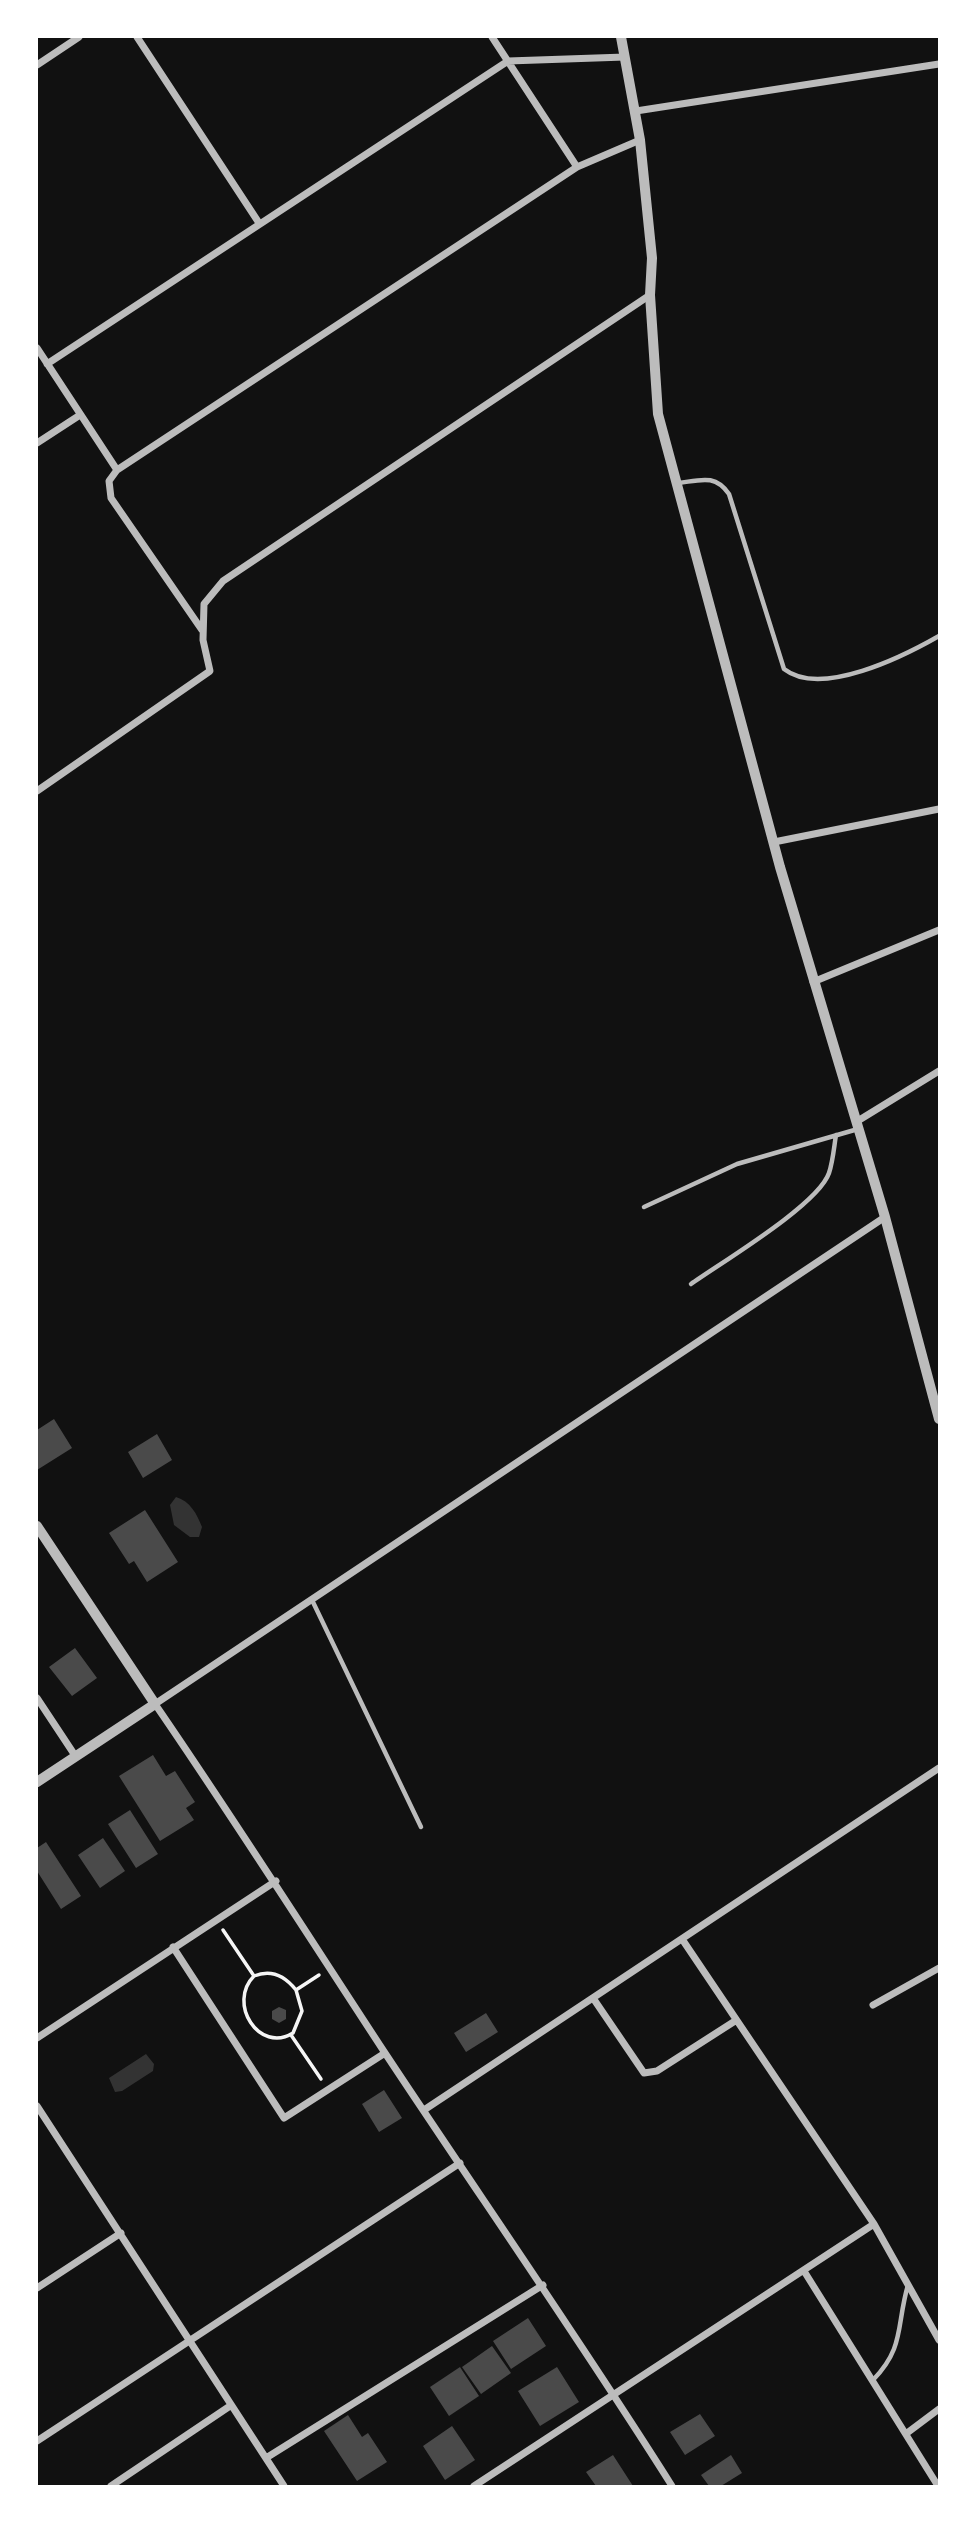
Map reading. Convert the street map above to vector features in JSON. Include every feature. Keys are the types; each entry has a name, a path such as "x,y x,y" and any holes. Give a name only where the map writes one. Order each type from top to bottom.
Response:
{"street":[{"path":"37,65 79,37"},
{"path":"137,37 259,223"},
{"path":"492,37 577,167"},
{"path":"621,37 640,140 652,258 650,295 658,414 813,982 885,1217 939,1419"},
{"path":"47,364 508,61 625,57"},
{"path":"635,111 939,64"},
{"path":"203,631 111,498 109,481 117,470 577,167 640,140"},
{"path":"37,791 210,671 203,631 204,604 223,580 650,295"},
{"path":"37,348 117,470"},
{"path":"37,443 80,415"},
{"path":"774,842 939,809"},
{"path":"813,982 939,930"},
{"path":"857,1126 939,1071"},
{"path":"37,1782 885,1217"},
{"path":"37,1526 276,1881 385,2053 615,2394 672,2486"},
{"path":"37,1698 76,1756"},
{"path":"424,2110 939,1768"},
{"path":"37,2038 276,1881"},
{"path":"682,1939 874,2224 939,2340"},
{"path":"173,1947 284,2118 385,2053"},
{"path":"873,2005 939,1968"},
{"path":"593,1998 644,2073 657,2071 735,2021"},
{"path":"37,2106 284,2486"},
{"path":"37,2441 460,2163"},
{"path":"474,2486 874,2224"},
{"path":"37,2288 121,2233"},
{"path":"804,2271 938,2486"},
{"path":"266,2458 542,2284"},
{"path":"111,2486 230,2406"},
{"path":"907,2433 939,2409"}],"lane":[{"path":"675,484 710,478 721,482 729,494 784,669 794,677 815,679 883,666 939,635"},
{"path":"644,1207 737,1164 836,1135 857,1126"},
{"path":"691,1284 802,1206 820,1188 829,1173 836,1135"},
{"path":"312,1600 421,1827"},
{"path":"873,2380 891,2362 897,2349 908,2285"}],"path":[{"path":"216,1919 254,1976"},
{"path":"296,1990 330,1967"},
{"path":"254,1976 274,1974 287,1979 296,1990 302,2005 301,2017 291,2035"},
{"path":"254,1976 243,1994 243,2008 249,2021 262,2033 272,2037 291,2035"},
{"path":"291,2035 328,2090"}],"shaded area":[{"path":"176,1497 189,1505 195,1513 202,1527 199,1537 190,1537 174,1525 170,1505"},
{"path":"146,2054 154,2064 153,2071 122,2091 115,2092 109,2078"}],"building":[{"path":"54,1419 72,1448 37,1470 37,1430"},
{"path":"157,1434 172,1460 143,1478 128,1452"},
{"path":"145,1510 178,1562 147,1582 134,1561 129,1564 109,1533"},
{"path":"75,1648 97,1678 72,1696 49,1667"},
{"path":"153,1755 166,1776 175,1771 195,1802 186,1808 194,1820 160,1841 119,1776"},
{"path":"130,1810 158,1854 136,1868 108,1824"},
{"path":"103,1838 125,1871 100,1888 78,1855"},
{"path":"46,1842 81,1896 61,1909 37,1871 37,1848"},
{"path":"279,2007 286,2010 286,2019 279,2023 272,2019 272,2011"},
{"path":"486,2013 498,2032 466,2052 454,2033"},
{"path":"384,2090 402,2118 379,2132 362,2104"},
{"path":"528,2318 546,2346 511,2369 493,2341"},
{"path":"492,2346 511,2373 481,2394 462,2367"},
{"path":"460,2367 479,2396 449,2416 430,2387"},
{"path":"557,2367 579,2402 540,2426 518,2391"},
{"path":"700,2414 715,2436 685,2455 670,2432"},
{"path":"348,2415 362,2437 368,2433 387,2462 357,2481 324,2431"},
{"path":"452,2426 475,2460 445,2480 423,2446"},
{"path":"613,2455 633,2486 596,2486 586,2472"},
{"path":"731,2455 742,2473 721,2486 709,2486 701,2475"}]}
